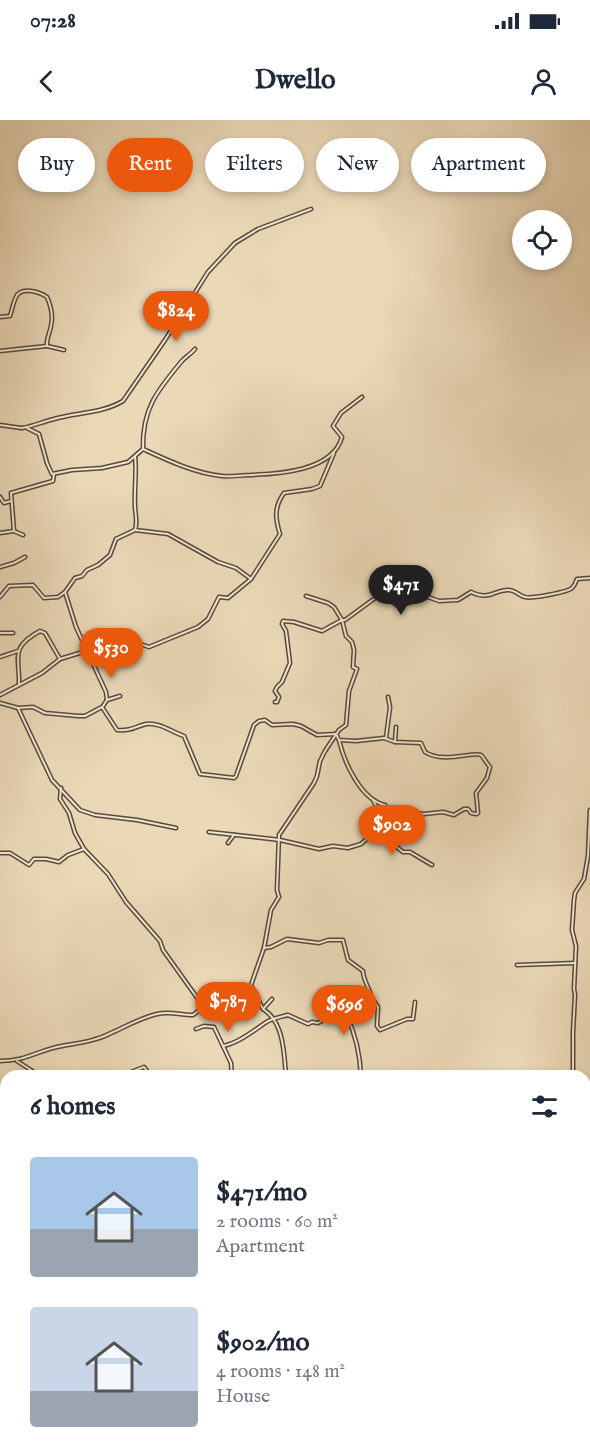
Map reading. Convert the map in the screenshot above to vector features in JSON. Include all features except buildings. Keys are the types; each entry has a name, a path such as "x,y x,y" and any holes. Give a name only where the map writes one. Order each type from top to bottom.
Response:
{"street":[{"path":"22,428 96,411 123,401 208,272 235,243 258,229 311,208"},
{"path":"0,317 9,316 16,297 20,293 29,291 44,294 49,300 52,322 47,346"},
{"path":"0,351 47,346 64,350"},
{"path":"143,449 142,428 153,401 163,383 183,359 195,350"},
{"path":"0,695 42,673 60,659 122,641 149,647 198,627 208,619 219,597 228,598 251,579 280,535 276,515 284,493 320,486 342,437 333,426 341,413 362,397"},
{"path":"0,425 34,430 39,434 47,463 54,474"},
{"path":"54,474 128,462 143,449"},
{"path":"143,449 174,464 222,476 283,474 321,461 334,453"},
{"path":"135,456 137,524 135,530"},
{"path":"14,531 11,493 47,484 53,481 54,474"},
{"path":"0,497 4,503 11,501"},
{"path":"0,597 9,586 33,585 44,598 58,597 65,592 75,578 82,576 87,570 98,565 110,555 116,539 135,530 168,534 218,562 236,568 251,579"},
{"path":"0,533 14,531 23,535"},
{"path":"0,567 25,557"},
{"path":"274,702 277,702 279,697 275,691 282,682 290,663 283,621 322,631 355,614 378,596 398,606 428,597 439,601 458,600 471,592 478,596 490,596 507,590 517,592 526,598 567,591 573,588 577,579 590,578"},
{"path":"391,601 405,591"},
{"path":"0,703 18,708 33,707 45,713 78,716 86,716 102,707 106,700 106,692 68,608 65,592"},
{"path":"286,1070 284,1051 275,1019 263,1009 251,986 264,948 271,910 279,897 277,890 279,835 314,783 321,757 336,734 346,725 349,691 356,678 357,669 353,667 352,642 346,636 342,620 334,607 306,596"},
{"path":"19,685 16,660 18,651 28,637 40,631 45,633 60,659"},
{"path":"0,633 13,633"},
{"path":"0,657 18,651"},
{"path":"106,700 120,696"},
{"path":"386,738 390,707 388,697"},
{"path":"102,707 117,730 130,730 148,724 166,728 184,736 200,774 220,777 236,776 255,725 259,721 265,720 272,725 293,724 317,735 336,734"},
{"path":"18,708 52,780 80,810 95,815 176,828"},
{"path":"395,742 396,727"},
{"path":"336,734 345,762 357,783 373,800 393,844 403,852 410,852 432,865"},
{"path":"209,832 280,840 319,849 333,846 354,847 369,837 383,818 395,811 424,814 444,812 454,815 468,809 471,813 478,813 476,793 487,778 490,767 480,755 475,754 459,759 438,758 425,752 421,743 395,742 386,738 339,740"},
{"path":"61,788 60,799 69,813 75,833 84,849 108,874 126,902 160,941 163,950 203,1006"},
{"path":"373,800 385,805"},
{"path":"573,1070 576,946 572,930 574,900 584,879 588,856 590,810"},
{"path":"228,843 234,835"},
{"path":"0,853 10,853 29,865 34,859 59,862 68,855 84,849"},
{"path":"264,948 287,939 319,942 343,940 348,960 363,971 362,974 378,1007 377,1026 380,1030 407,1019 413,1019 416,1002"},
{"path":"517,965 575,963"},
{"path":"223,1046 235,1042 266,1022 275,1019 288,1015 308,1024 318,1023 331,1015 372,1002 372,998"},
{"path":"0,1061 17,1061 62,1046 75,1045 110,1034 134,1020 168,1012 193,1015 203,1006 221,999"},
{"path":"263,1009 272,999"},
{"path":"345,1012 353,1027 360,1070"},
{"path":"196,1029 214,1026 231,1063 232,1070"},
{"path":"17,1061 31,1070"}]}
